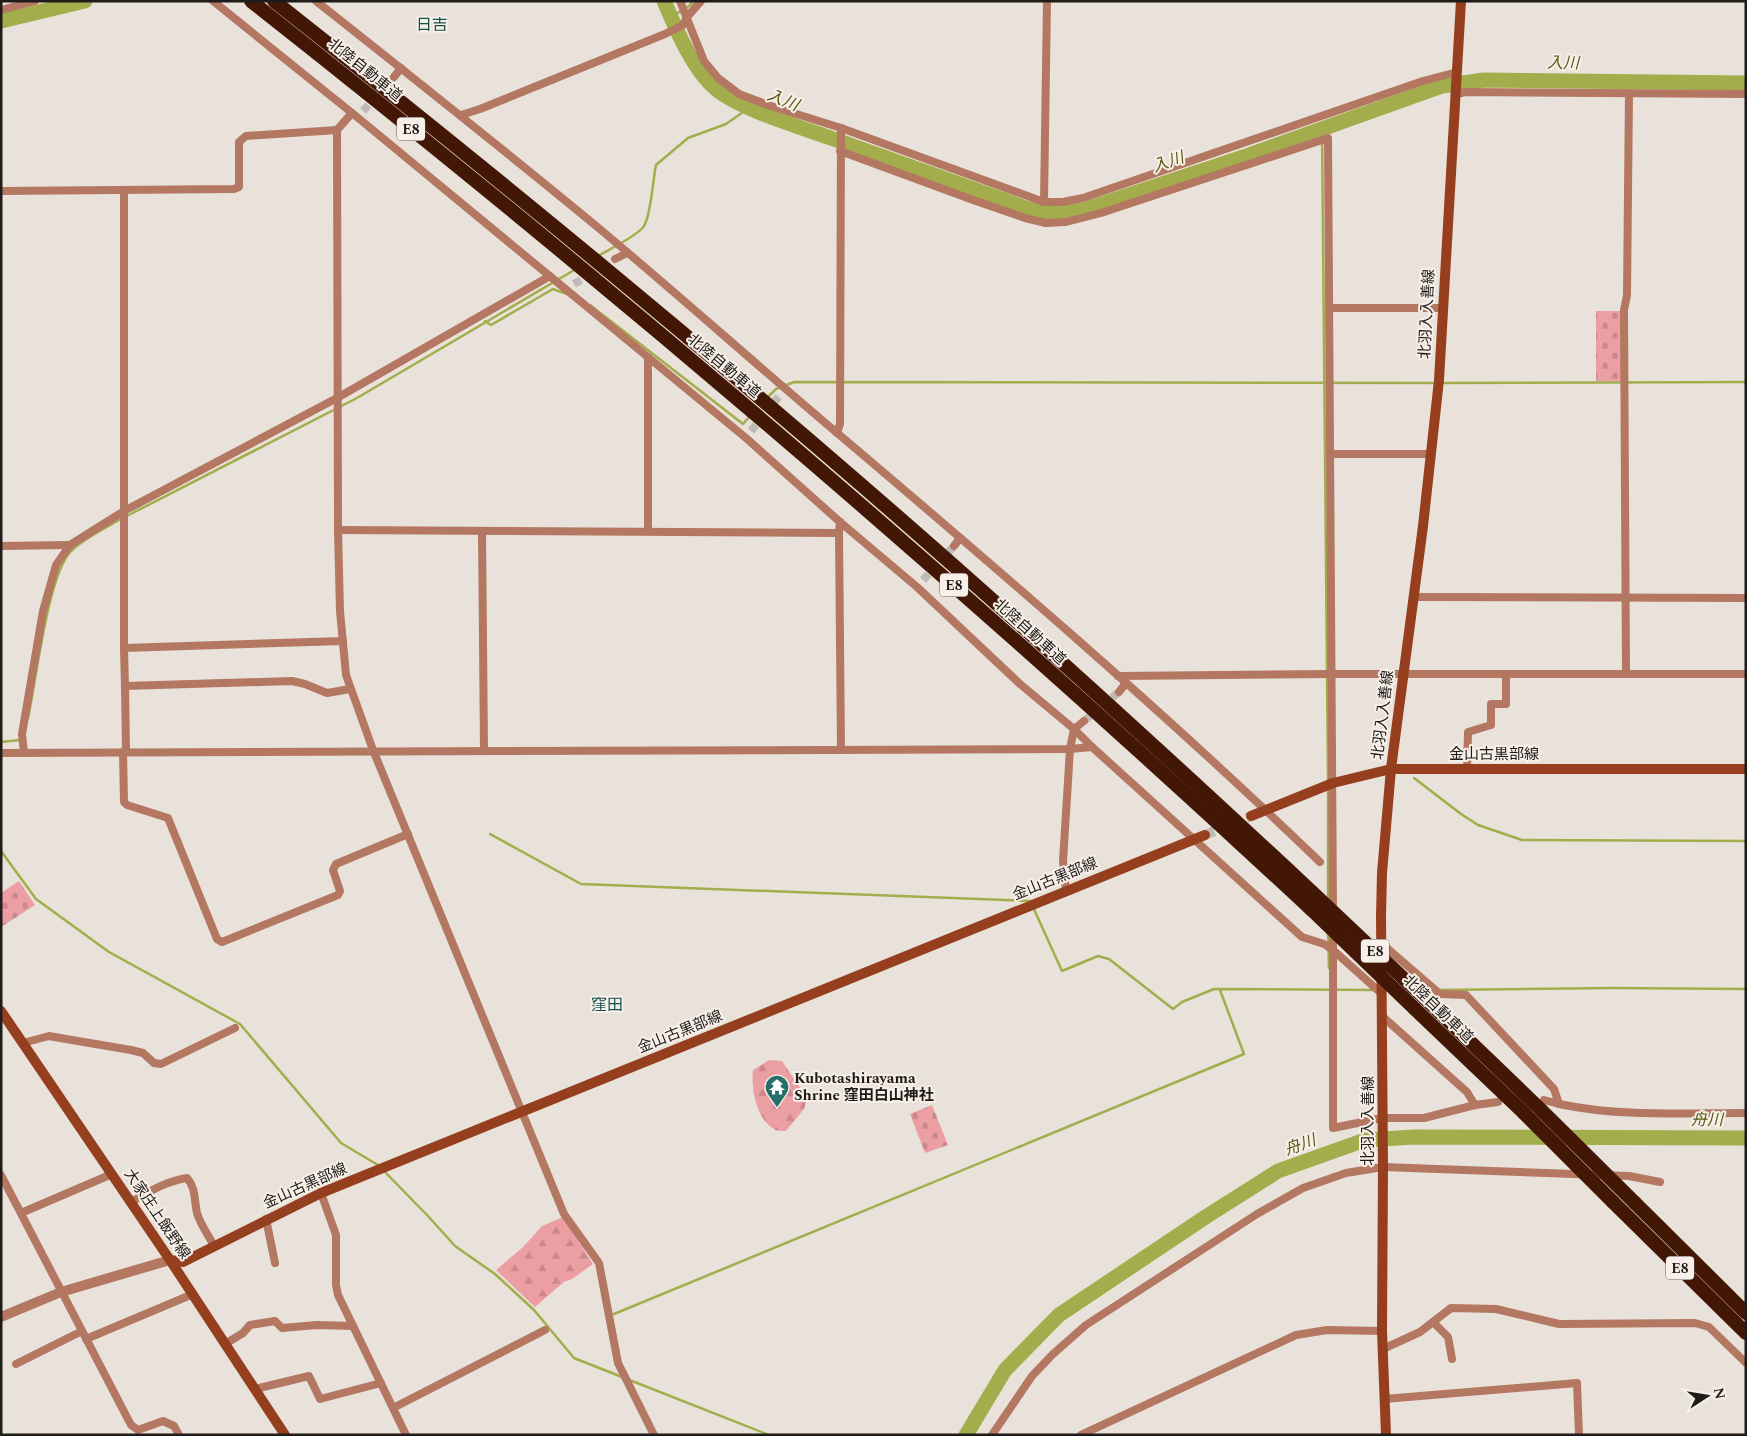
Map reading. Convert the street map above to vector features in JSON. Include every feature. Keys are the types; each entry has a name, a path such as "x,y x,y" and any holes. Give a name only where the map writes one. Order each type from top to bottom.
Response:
{"highway":[{"name":"北陸自動車道","path":"251,1 364,90 587,272 769,425 944,577 1200,806 1310,909 1524,1113 1746,1333"},
{"name":"北陸自動車道","path":"274,1 600,264 932,546 1099,696 1542,1105 1635,1203 1746,1313"}],"main road":[{"name":"北羽入入善線","path":"1386,1435 1382,1331 1382,873 1391,769 1431,454 1443,308 1461,1"},
{"name":"金山古黒部線","path":"1251,816 1333,783 1391,769 1746,769"},
{"name":"金山古黒部線","path":"170,1260 183,1262 321,1193 1205,835"},
{"name":"大家庄上飯野線","path":"1,1011 193,1294 285,1435"}],"street":[{"path":"1,10 36,1"},
{"path":"213,1 357,114 746,438 840,522 917,587 1020,684 1074,729 1302,937 1324,944 1333,950 1382,994"},
{"path":"316,1 461,115 837,432 1126,683 1265,809 1320,862"},
{"path":"680,1 685,21 704,61 718,78 738,94 841,128 1044,202 1063,202 1083,198 1423,81 1457,74"},
{"path":"461,115 665,34 685,21 701,1"},
{"path":"1044,202 1047,1"},
{"path":"394,77 401,68"},
{"path":"1456,92 1746,94"},
{"path":"1626,674 1624,310 1627,295 1629,93"},
{"path":"1,191 234,189 239,187 239,142 246,136 336,130 357,114"},
{"path":"837,432 840,424 841,128"},
{"path":"336,130 338,530 340,611 346,675 373,750 564,1214 598,1263 618,1362 654,1435"},
{"path":"840,152 972,200 1046,223 1066,222 1091,216 1328,138 1333,783 1333,1128 1382,1120 1424,1118 1476,1105 1498,1102"},
{"path":"124,190 124,802 127,805 168,818 217,939 222,942 338,895 340,891 333,870 336,864 408,834"},
{"path":"614,259 627,253"},
{"path":"24,753 22,734 42,611 56,565 70,545 124,511 338,398 550,276"},
{"path":"566,290 574,284"},
{"path":"1330,308 1443,308"},
{"path":"648,357 648,531"},
{"path":"780,396 785,388"},
{"path":"746,438 751,431"},
{"path":"1330,454 1431,454"},
{"path":"840,522 838,533 841,750"},
{"path":"338,530 838,533"},
{"path":"482,531 484,751"},
{"path":"954,546 960,538"},
{"path":"1,546 70,545"},
{"path":"917,587 923,580"},
{"path":"1413,597 1746,598"},
{"path":"124,648 343,641"},
{"path":"1467,769 1468,732 1491,725 1491,704 1506,704 1506,674"},
{"path":"1118,676 1746,674"},
{"path":"125,686 292,681 305,684 327,694 350,689"},
{"path":"1120,692 1126,683"},
{"path":"1066,891 1062,862 1070,749 1074,729 1084,721"},
{"path":"1,753 373,750 1070,749 1092,747"},
{"path":"1382,943 1440,994 1466,995 1554,1089 1559,1104"},
{"path":"1382,1016 1467,1092 1476,1105"},
{"path":"23,1043 49,1036 132,1050 143,1053 154,1063 161,1064 235,1028"},
{"path":"1542,1105 1559,1104 1577,1108 1622,1112 1746,1113"},
{"path":"993,1435 1032,1376 1053,1354 1086,1325 1257,1214 1303,1188 1346,1173 1383,1167 1629,1176 1660,1182"},
{"path":"21,1213 112,1174"},
{"path":"1,1175 131,1426 138,1430 163,1421 174,1426 179,1435"},
{"path":"131,1202 162,1185 187,1178 194,1192 197,1214 214,1246"},
{"path":"321,1193 336,1235 336,1285 338,1295 406,1435"},
{"path":"266,1219 275,1263"},
{"path":"1,1317 61,1292 170,1260"},
{"path":"86,1339 193,1294"},
{"path":"1383,1349 1420,1332 1451,1308 1496,1308 1559,1324 1695,1323 1709,1327 1746,1363"},
{"path":"225,1344 243,1333 250,1326 275,1321 282,1328 317,1324 353,1326"},
{"path":"1432,1322 1448,1337 1452,1359"},
{"path":"393,1408 545,1330"},
{"path":"1081,1435 1296,1335 1326,1330 1382,1331"},
{"path":"16,1364 82,1331"},
{"path":"254,1389 309,1376 320,1399 381,1383"},
{"path":"1384,1398 1577,1383 1579,1435"}],"green space":[{"path":"1596,311 1622,311 1623,381 1596,381"},
{"path":"19,881 35,905 1,927 1,893"},
{"path":"769,1060 782,1061 807,1098 804,1109 786,1131 775,1130 768,1124 759,1111 754,1094 753,1070"},
{"path":"932,1105 948,1145 925,1153 910,1114"},
{"path":"563,1217 593,1264 572,1279 564,1282 535,1307 496,1270 523,1247 542,1226"}],"waterway":[{"name":"入川","path":"1,21 85,1"},
{"name":"入川","path":"664,1 686,48 700,71 716,89 726,96 754,110 785,122 1029,209 1058,214 1083,210 1249,155 1442,86 1484,80 1746,83"},
{"path":"671,17 694,1"},
{"path":"598,256 630,238 644,226 650,206 656,165 688,138 726,124 749,108"},
{"path":"1322,128 1328,783"},
{"path":"28,718 49,604 63,563 76,546 119,520 357,398 576,269"},
{"path":"485,321 491,325 553,289 567,294"},
{"path":"590,305 743,424 750,416"},
{"path":"768,397 776,389 794,382 1435,383"},
{"path":"1443,383 1746,382"},
{"path":"1,742 20,740"},
{"path":"1414,778 1478,825 1522,840 1746,841"},
{"path":"1328,788 1328,900"},
{"path":"490,834 581,884 1031,902"},
{"path":"1,851 36,899 109,952 240,1024 341,1143 378,1165"},
{"path":"1033,907 1062,971 1098,956 1109,959 1173,1009 1182,1002 1214,989 1374,990"},
{"path":"1328,933 1329,968"},
{"path":"1440,990 1746,989"},
{"path":"614,1314 1244,1054 1220,990"},
{"name":"舟川","path":"966,1435 1005,1370 1059,1315 1278,1171 1365,1140 1414,1137 1746,1138"},
{"path":"384,1171 455,1246 495,1274 534,1310 574,1358 622,1377"},
{"path":"627,1379 769,1435"}],"tunnel":[{"path":"363,111 394,77"},
{"path":"574,284 592,273"},
{"path":"751,431 780,395"},
{"path":"923,580 954,546"},
{"path":"1084,721 1119,692"},
{"path":"1205,835 1251,816"}],"place":[{"name":"Kubotashirayama Shrine 窪田白山神社","path":"777,1108"}],"district":[{"name":"日吉","path":"432,25"},
{"name":"窪田","path":"607,1005"}]}
